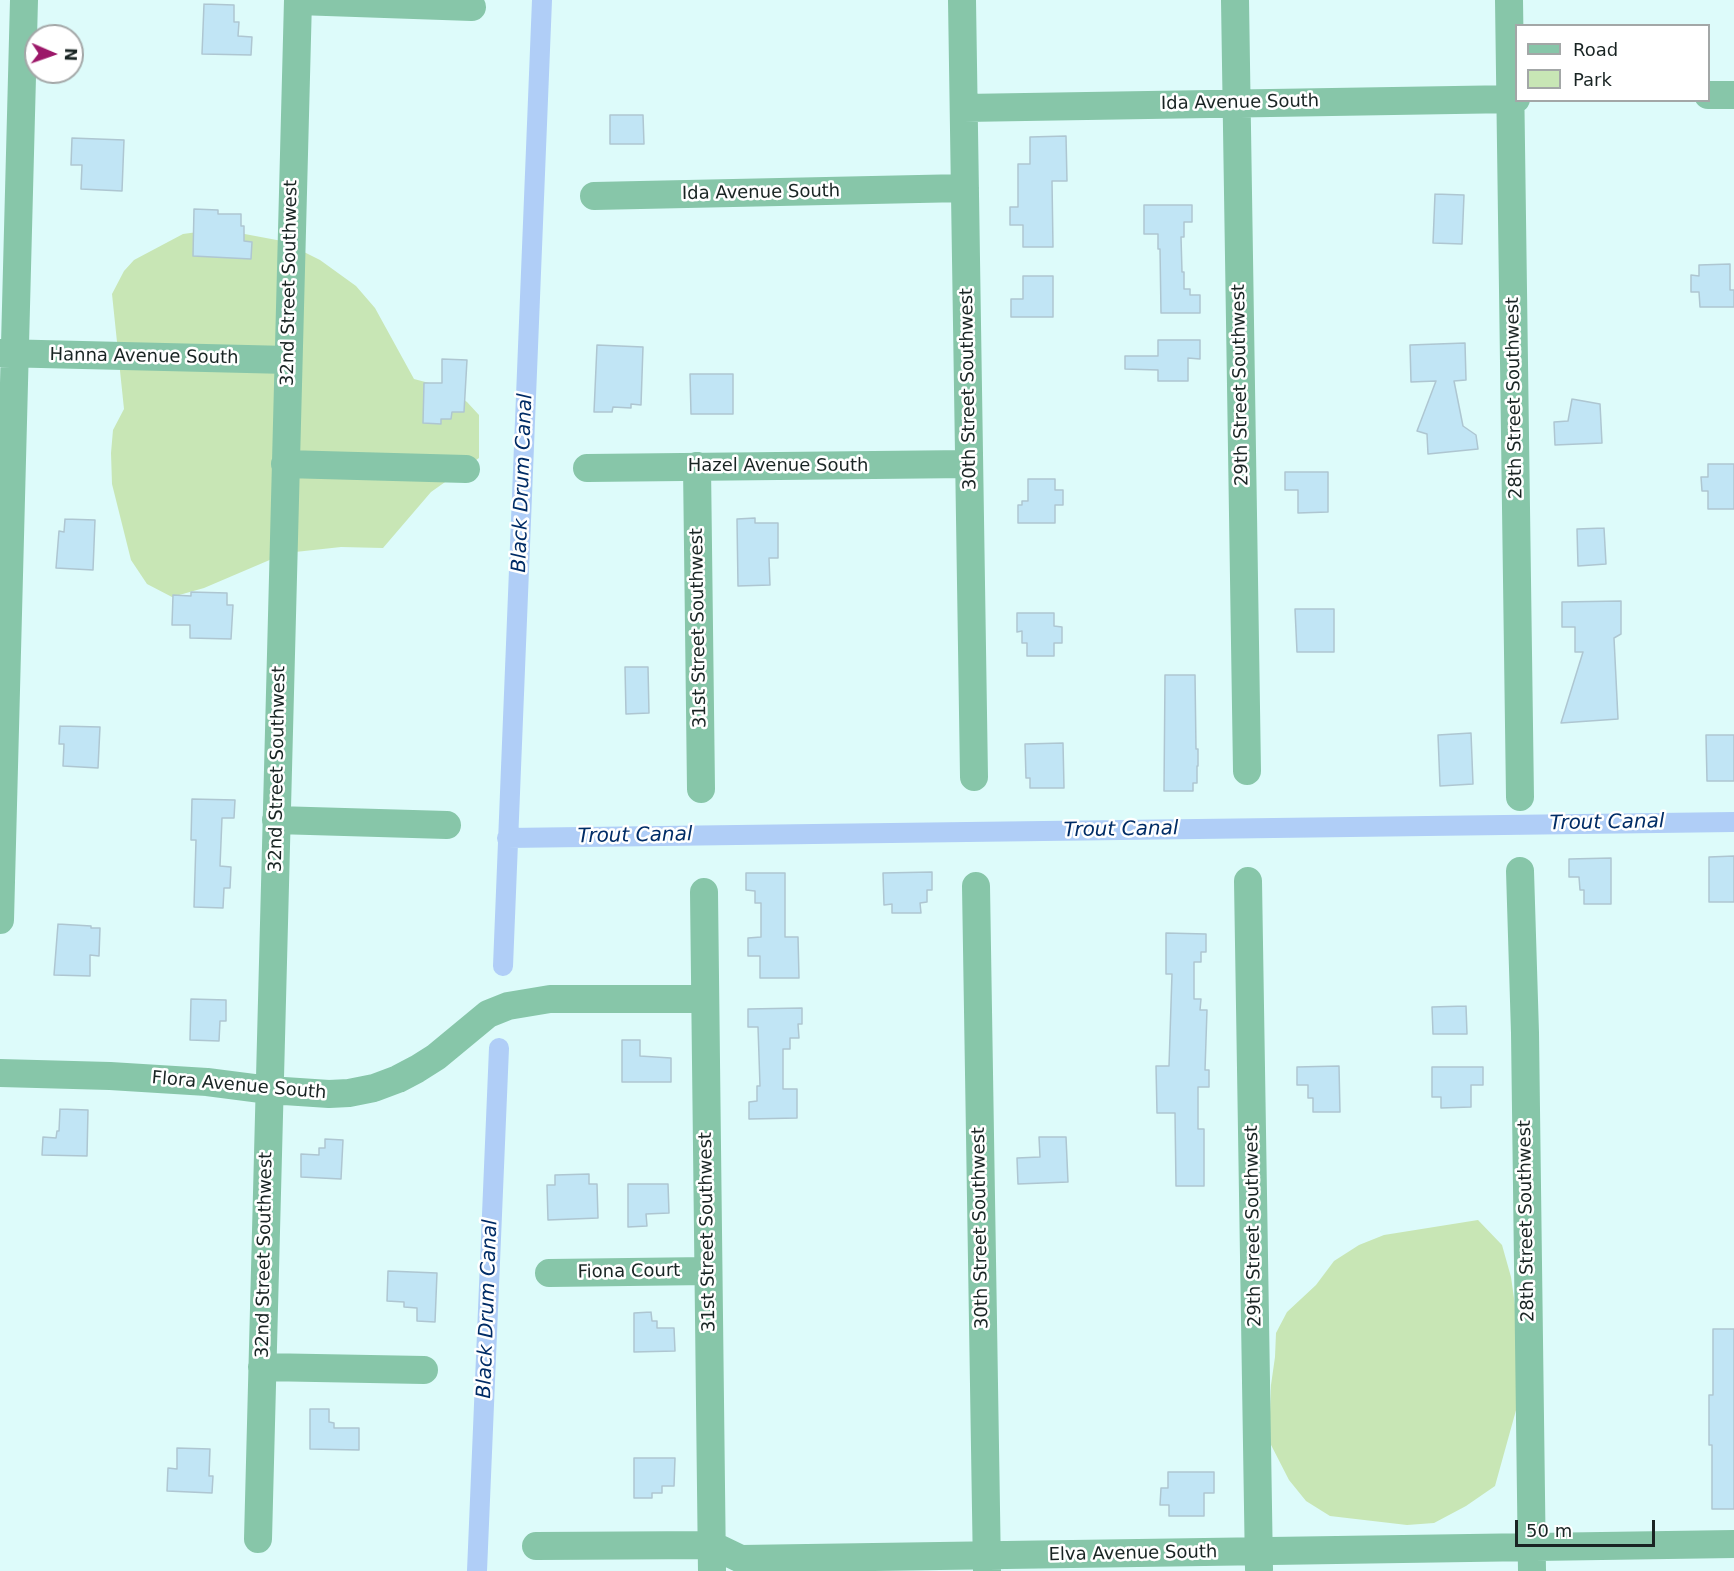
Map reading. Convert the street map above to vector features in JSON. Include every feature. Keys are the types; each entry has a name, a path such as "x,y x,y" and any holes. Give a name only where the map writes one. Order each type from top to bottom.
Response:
{"street":[{"path":"0,920 7,353 24,0"},
{"name":"30th Street Southwest","path":"962,0 974,777"},
{"name":"29th Street Southwest","path":"1235,0 1247,771"},
{"name":"28th Street Southwest","path":"1509,0 1514,99 1521,797"},
{"path":"298,1 472,7"},
{"name":"32nd Street Southwest","path":"258,1539 298,1"},
{"path":"1710,95 1734,95"},
{"name":"Ida Avenue South","path":"964,108 1514,99"},
{"name":"Ida Avenue South","path":"594,196 965,188"},
{"name":"Hanna Avenue South","path":"7,353 288,360"},
{"path":"285,464 466,469"},
{"name":"Hazel Avenue South","path":"587,468 969,464"},
{"name":"31st Street Southwest","path":"696,466 701,789"},
{"path":"276,820 447,825"},
{"name":"28th Street Southwest","path":"1520,871 1525,1033 1532,1559"},
{"name":"29th Street Southwest","path":"1248,881 1259,1561"},
{"name":"30th Street Southwest","path":"976,886 987,1563"},
{"name":"31st Street Southwest","path":"704,892 712,1558"},
{"name":"Flora Avenue South","path":"0,1073 207,1082 269,1090 329,1094 374,1088 398,1079 436,1057 488,1014 507,1006 550,999 705,999"},
{"name":"Fiona Court","path":"549,1273 708,1271"},
{"path":"262,1367 424,1370"},
{"name":"Elva Avenue South","path":"536,1546 712,1558 987,1563 1532,1559 1734,1544"}],"green space":[{"path":"205,231 234,232 282,241 320,260 356,286 375,308 414,379 448,388 467,402 479,415 479,458 431,492 383,548 341,547 286,553 204,588 172,597 147,584 131,560 112,484 113,430 124,409 112,294 124,271 134,260 183,234"},
{"path":"1478,1220 1502,1245 1511,1277 1517,1319 1518,1403 1495,1486 1466,1506 1434,1523 1407,1525 1330,1516 1306,1501 1289,1480 1269,1441 1276,1333 1287,1312 1316,1285 1334,1261 1359,1245 1384,1235"}],"building":[{"path":"204,4 234,5 234,22 239,22 238,36 252,37 251,55 202,54"},
{"path":"610,115 643,115 644,144 610,144"},
{"path":"1066,136 1067,181 1052,181 1053,247 1023,247 1023,225 1010,225 1010,207 1018,207 1018,164 1030,164 1030,137"},
{"path":"72,138 124,140 122,191 81,189 82,165 71,165"},
{"path":"1435,194 1464,195 1462,244 1433,243"},
{"path":"1144,205 1192,205 1192,222 1184,222 1184,237 1181,237 1182,272 1184,272 1184,289 1190,289 1190,295 1200,295 1200,313 1161,313 1158,234 1144,234"},
{"path":"194,209 218,210 218,214 241,214 244,241 252,242 251,259 193,256"},
{"path":"1730,264 1730,290 1734,290 1734,307 1700,307 1699,292 1691,292 1691,275 1699,276 1699,265"},
{"path":"1023,276 1053,276 1053,317 1011,317 1011,299 1023,299"},
{"path":"1158,340 1200,340 1200,359 1188,358 1188,381 1158,381 1158,370 1125,369 1125,356 1158,356"},
{"path":"1465,343 1466,380 1454,381 1463,426 1476,435 1478,449 1428,454 1427,434 1417,431 1436,381 1411,382 1410,345"},
{"path":"597,345 643,347 641,405 631,404 631,408 613,407 612,412 594,412"},
{"path":"442,359 467,360 464,412 452,412 451,419 441,419 441,424 423,423 424,383 442,383"},
{"path":"690,374 733,374 733,414 691,414"},
{"path":"1572,399 1600,404 1602,443 1555,445 1554,422 1568,421"},
{"path":"1708,464 1734,464 1734,509 1708,509 1708,491 1702,491 1701,477 1708,477"},
{"path":"1285,472 1328,472 1328,512 1298,513 1298,490 1285,490"},
{"path":"1028,479 1055,479 1055,490 1063,490 1063,505 1055,505 1055,523 1018,523 1018,505 1022,505 1022,501 1028,501"},
{"path":"755,518 755,523 778,523 778,558 769,558 770,585 738,586 737,519"},
{"path":"65,519 95,520 93,570 56,568 59,531 64,532"},
{"path":"1604,528 1606,564 1578,566 1577,529"},
{"path":"191,592 227,593 227,605 233,605 231,639 190,638 190,625 172,625 173,595 191,596"},
{"path":"1621,601 1621,634 1614,638 1618,719 1561,723 1583,652 1575,652 1575,627 1562,627 1562,602"},
{"path":"1295,609 1334,609 1334,652 1297,652"},
{"path":"1017,613 1054,613 1054,626 1062,627 1062,643 1054,643 1054,656 1027,656 1027,643 1022,643 1022,631 1017,632"},
{"path":"625,667 648,667 649,713 626,714"},
{"path":"1165,675 1195,675 1198,766 1197,783 1193,783 1193,791 1164,791"},
{"path":"60,726 100,727 98,768 63,766 64,744 59,744"},
{"path":"1471,733 1473,784 1440,786 1438,735"},
{"path":"1706,735 1734,735 1734,781 1707,781"},
{"path":"1063,743 1064,788 1030,788 1030,778 1026,778 1025,744"},
{"path":"192,799 235,800 234,818 222,818 220,866 231,867 230,888 224,888 223,908 194,907 196,840 191,840"},
{"path":"1734,856 1734,902 1709,902 1709,857"},
{"path":"1611,858 1611,904 1584,904 1584,890 1580,890 1579,877 1569,877 1569,859"},
{"path":"932,872 932,890 927,890 927,902 920,903 921,913 892,913 892,904 884,905 883,873"},
{"path":"746,873 785,873 785,937 798,937 799,978 760,978 760,956 748,956 748,938 761,937 761,903 755,903 755,891 746,890"},
{"path":"58,924 100,928 99,956 90,955 90,976 54,975"},
{"path":"1166,933 1206,934 1206,952 1201,952 1201,962 1194,962 1194,999 1201,999 1200,1010 1207,1010 1205,1070 1209,1070 1209,1087 1198,1087 1198,1129 1204,1129 1204,1186 1176,1186 1175,1113 1157,1113 1156,1066 1169,1066 1172,974 1166,974"},
{"path":"191,999 226,1000 226,1021 220,1021 219,1041 190,1040"},
{"path":"1466,1006 1467,1034 1433,1034 1432,1007"},
{"path":"802,1008 802,1024 798,1024 799,1038 790,1038 790,1049 783,1049 783,1089 797,1089 797,1118 749,1119 749,1102 757,1101 757,1086 760,1086 758,1027 748,1027 748,1009"},
{"path":"622,1040 640,1040 640,1056 671,1058 671,1082 622,1082"},
{"path":"1339,1066 1340,1112 1313,1112 1313,1098 1308,1098 1308,1085 1297,1085 1297,1067"},
{"path":"1432,1067 1483,1067 1483,1085 1471,1085 1471,1107 1441,1108 1441,1097 1432,1097"},
{"path":"60,1109 88,1110 87,1156 42,1155 43,1137 56,1138 57,1131 59,1131"},
{"path":"1039,1137 1066,1137 1068,1182 1018,1184 1017,1158 1040,1157"},
{"path":"325,1139 343,1140 341,1179 301,1177 301,1154 319,1155 319,1148 325,1148"},
{"path":"589,1174 589,1184 597,1184 598,1218 548,1220 547,1185 555,1185 555,1175"},
{"path":"628,1184 668,1184 669,1213 646,1214 647,1226 628,1227"},
{"path":"388,1271 437,1273 435,1322 417,1321 417,1308 404,1307 404,1302 387,1301"},
{"path":"651,1312 652,1321 657,1321 657,1328 674,1328 675,1351 634,1352 634,1313"},
{"path":"1713,1329 1734,1329 1734,1509 1712,1509 1709,1395 1713,1395"},
{"path":"310,1409 329,1409 329,1422 334,1423 334,1428 359,1428 359,1450 310,1449"},
{"path":"177,1448 210,1449 209,1476 213,1476 212,1493 167,1491 168,1468 177,1469"},
{"path":"634,1458 675,1458 674,1486 662,1486 662,1493 652,1493 652,1498 634,1498"},
{"path":"1168,1472 1214,1472 1214,1493 1204,1493 1204,1516 1169,1516 1169,1505 1160,1505 1161,1488 1168,1488"}],"waterway":[{"name":"Black Drum Canal","path":"503,966 542,0"},
{"name":"Trout Canal","path":"507,838 1734,822"},
{"name":"Black Drum Canal","path":"477,1571 499,1048"}]}
